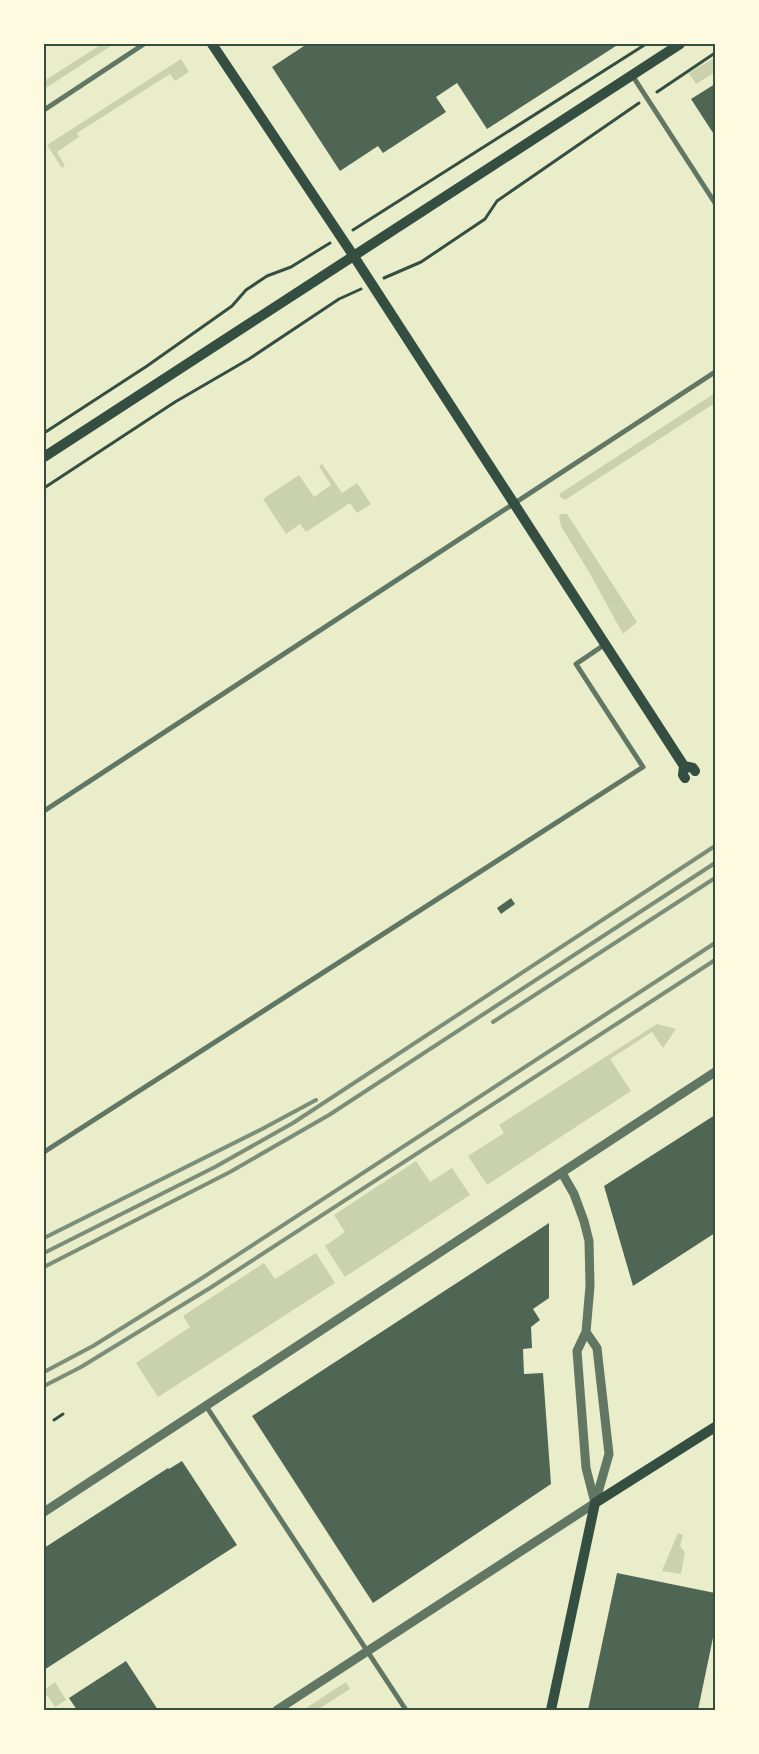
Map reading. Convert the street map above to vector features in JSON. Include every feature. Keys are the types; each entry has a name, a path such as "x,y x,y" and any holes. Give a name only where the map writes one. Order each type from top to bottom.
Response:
{"main road":[{"path":"212,44 353,255 684,766 683,775 685,778"},
{"path":"44,457 680,44"},
{"path":"684,766 693,768 695,771"},
{"path":"551,1710 595,1503 715,1427"}],"street":[{"path":"44,110 144,44"},
{"path":"632,75 715,203"},
{"path":"44,811 715,372"},
{"path":"44,1152 643,768 576,664 604,645"},
{"path":"44,1512 715,1072"},
{"path":"562,1173 574,1194 589,1241 591,1261 586,1332 577,1350 586,1468 595,1503"},
{"path":"277,1710 595,1503 609,1454 597,1348 586,1332"},
{"path":"206,1406 406,1710"}],"path":[{"path":"364,224 646,44"},
{"path":"670,83 715,53"},
{"path":"400,270 421,262 485,219 497,201 624,112"},
{"path":"44,433 147,366 232,306 246,290 272,274 291,267 314,252"},
{"path":"44,488 175,402 249,359 340,299"},
{"path":"54,1420 63,1414"}],"green space":[{"path":"102,44 114,44 44,89 44,81"},
{"path":"714,58 715,72 696,84 689,73"},
{"path":"181,59 189,72 175,81 170,74 77,133 79,137 57,152 65,166 62,168 47,145"},
{"path":"715,393 715,403 565,500 559,496 561,493"},
{"path":"322,464 342,493 357,483 371,504 357,513 350,503 306,532 300,524 286,534 263,499 299,475 314,497 331,485 319,466"},
{"path":"567,514 637,622 623,634 561,526 559,516"},
{"path":"657,1024 676,1029 663,1048 652,1032 610,1059 631,1091 487,1185 468,1156 504,1133 499,1125"},
{"path":"416,1161 430,1182 452,1168 470,1195 345,1277 325,1246 345,1232 334,1215"},
{"path":"316,1253 335,1283 158,1397 136,1363 190,1327 183,1316 264,1263 275,1279"},
{"path":"678,1533 683,1535 680,1546 685,1553 681,1574 662,1571"},
{"path":"55,1682 66,1700 55,1707 47,1695 44,1697 44,1690"},
{"path":"346,1682 350,1689 317,1710 303,1710"}],"building":[{"path":"307,44 619,44 487,129 457,83 436,97 446,112 383,153 378,146 340,171 272,67"},
{"path":"715,84 715,136 691,99"},
{"path":"511,898 515,904 501,914 497,908"},
{"path":"715,1115 715,1233 633,1286 604,1186"},
{"path":"549,1223 549,1298 533,1309 540,1320 531,1327 532,1348 523,1349 524,1374 543,1373 551,1484 373,1603 252,1416"},
{"path":"182,1461 237,1545 44,1670 44,1548 168,1468"},
{"path":"617,1573 715,1593 715,1628 698,1710 588,1710"},
{"path":"126,1661 158,1710 77,1710 69,1698"}],"railway":[{"path":"44,1253 215,1167 293,1123 715,846"},
{"path":"44,1267 230,1172 329,1115 715,863"},
{"path":"493,1022 715,878"},
{"path":"44,1372 93,1346 199,1280 715,943"},
{"path":"44,1386 81,1367 210,1288 715,960"},
{"path":"44,1238 316,1100"}]}
